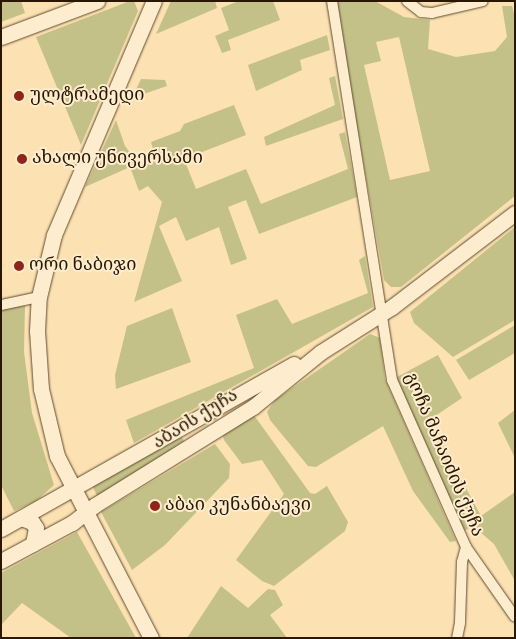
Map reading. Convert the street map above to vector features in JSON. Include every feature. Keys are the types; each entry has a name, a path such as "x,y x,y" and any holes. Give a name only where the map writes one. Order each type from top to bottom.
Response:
{"street":[{"path":"1,37 97,1"},
{"path":"151,638 72,489 57,456 41,389 37,349 39,297 61,217 154,1"},
{"name":"გოჩა მაჩაიძის ქუჩა","path":"332,1 378,288 380,315 392,380 466,547 462,562 460,623 457,638"},
{"path":"407,1 421,12 432,13 483,1"},
{"name":"აბაის ქუჩა","path":"1,529 203,414 321,352 380,315 515,214"},
{"path":"1,305 39,297"},
{"name":"აბაის ქუჩა","path":"1,561 85,513 252,407 321,352"},
{"path":"203,414 199,428 204,433 213,432"},
{"path":"172,432 184,434 187,444 185,450"},
{"path":"21,518 34,524 33,544"},
{"path":"466,547 515,616"}],"shaded area":[{"path":"1,1 21,1 25,13 1,22"},
{"path":"134,1 138,11 81,145 36,37"},
{"path":"171,1 215,1 217,8 156,34"},
{"path":"239,1 273,1 280,20 228,40 231,50 222,53 215,36 229,30 221,8"},
{"path":"335,1 375,1 404,17 430,20 428,49 456,57 495,51 507,37 502,6 512,6 515,18 515,196 401,287 391,287 384,280","holes":["399,37 430,171 390,180 364,65 381,61 376,42"]},
{"path":"327,35 330,50 300,60 302,70 256,91 248,65"},
{"path":"335,76 343,119 266,146 264,137 335,105 329,78"},
{"path":"141,79 165,80 167,86 132,98"},
{"path":"234,105 246,135 184,159 196,189 246,169 261,204 348,169 339,134 345,132 357,197 259,234 246,200 228,207 247,259 231,265 219,227 186,241 176,217 159,226 182,281 134,302 162,202 148,186 139,191 130,167 85,187 116,120 125,146 140,166 156,159 151,142 180,131 184,124"},
{"path":"515,227 515,320 453,357 414,323 410,312"},
{"path":"365,256 373,307 134,443 126,420 254,368 236,315 277,299 292,324 368,293 359,260"},
{"path":"20,304 25,306 24,352 32,413 54,485 36,501 14,511 1,485 1,310"},
{"path":"172,308 191,362 116,389 115,375 127,326"},
{"path":"515,325 515,353 469,380 456,360"},
{"path":"370,334 380,338 385,379 456,541 450,542 413,491 383,426 316,467 308,466 270,420 267,412 275,400"},
{"path":"438,355 462,398 438,414 431,423 481,516 515,492 515,581 494,544 473,526 464,531 397,380 397,377"},
{"path":"515,410 515,458 498,423"},
{"path":"251,411 310,493 315,494 327,486 348,522 345,531 274,586 262,581 236,560 284,494 262,460 242,464 224,440 222,432"},
{"path":"181,436 184,441 98,498 92,485"},
{"path":"215,444 230,464 229,478 165,545 132,570 101,512"},
{"path":"77,532 136,638 71,638 22,603 1,625 1,573"},
{"path":"221,586 248,608 268,589 275,590 283,605 270,615 287,638 187,638"}],"place":[{"name":"ულტრამედი","path":"19,96"},
{"name":"ახალი უნივერსამი","path":"22,159"},
{"name":"ორი ნაბიჯი","path":"19,266"},
{"name":"აბაი კუნანბაევი","path":"155,506"}]}
